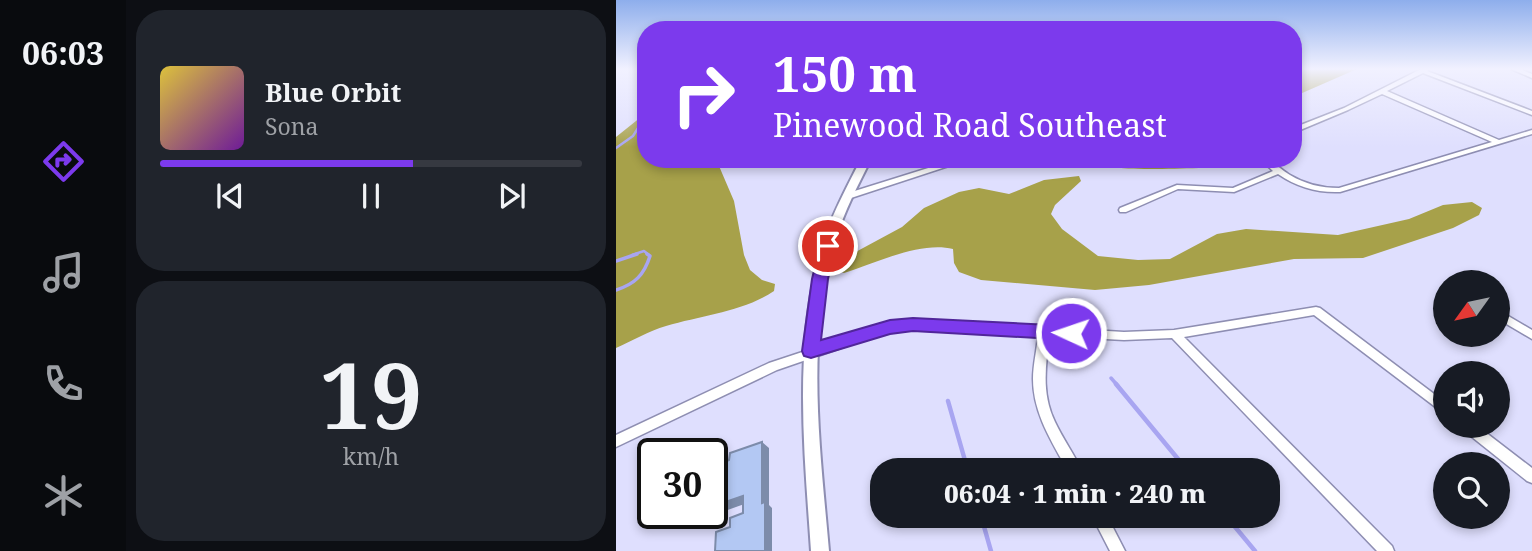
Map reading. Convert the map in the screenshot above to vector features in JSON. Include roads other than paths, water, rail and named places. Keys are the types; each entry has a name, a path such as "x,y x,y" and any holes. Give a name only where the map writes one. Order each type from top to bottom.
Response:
{"street":[{"path":"1302,127 1373,95"},
{"path":"1390,95 1496,141"},
{"path":"1486,95 1532,113"},
{"path":"1275,168 1317,189 1340,190 1532,132"},
{"path":"820,551 810,405 811,351 824,262 832,232 862,168"},
{"path":"848,196 937,168"},
{"path":"1123,210 1177,187 1234,190 1279,171"},
{"path":"616,441 765,369 811,351 890,327 913,324 1125,336 1174,334 1316,311 1433,400"},
{"path":"1510,321 1532,335"},
{"path":"1044,332 1039,379 1041,398 1045,415 1068,458"},
{"path":"1174,334 1387,551"},
{"path":"1483,438 1532,476"},
{"path":"1106,528 1118,551"}],"waterway":[{"path":"616,148 633,136 637,130"},
{"path":"632,255 644,251 649,255"},
{"path":"616,261 637,254"},
{"path":"616,290 642,274 650,256 647,254"},
{"path":"1111,378 1118,386"},
{"path":"1116,384 1177,458"},
{"path":"948,401 964,458"},
{"path":"984,528 991,551"},
{"path":"1236,528 1255,551"}]}
